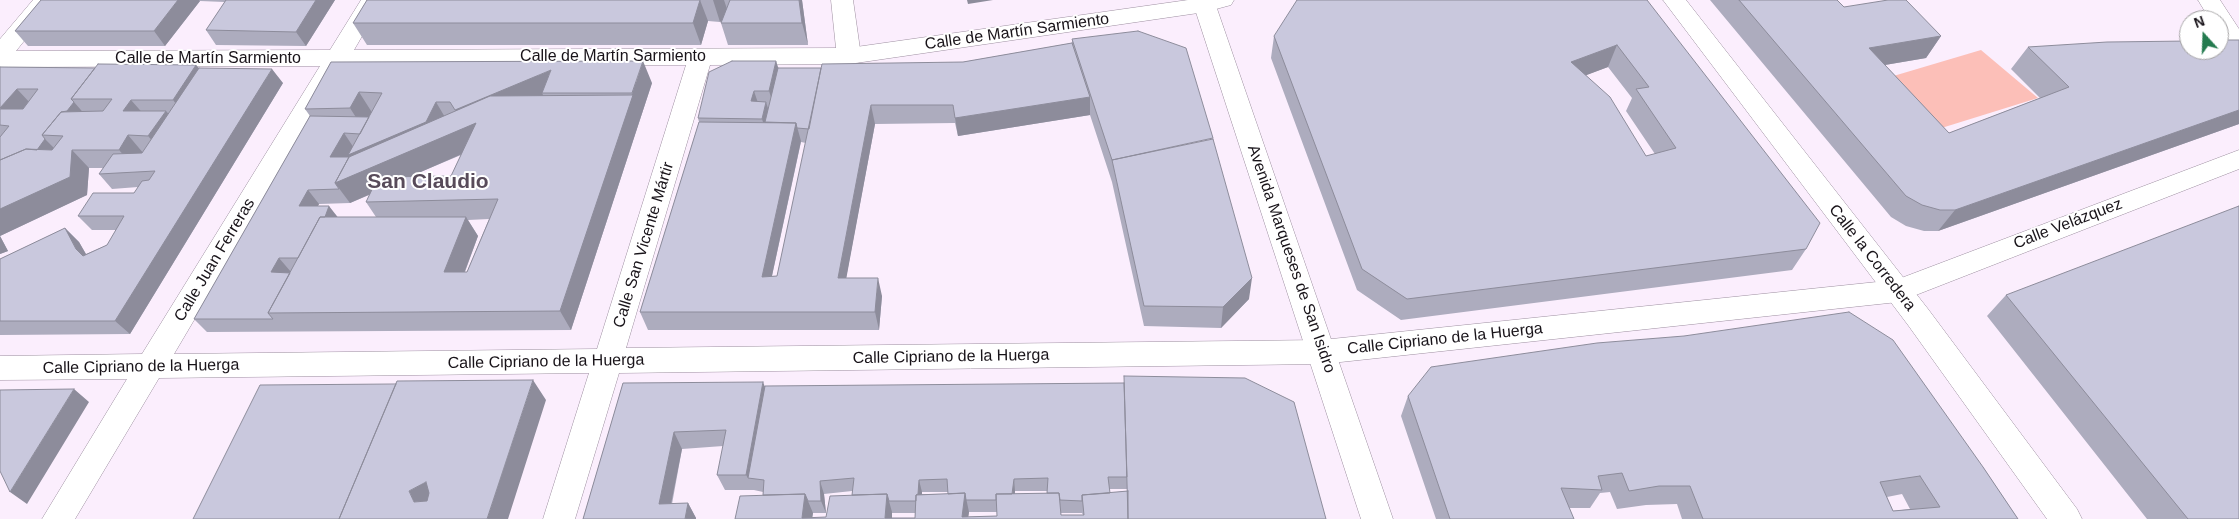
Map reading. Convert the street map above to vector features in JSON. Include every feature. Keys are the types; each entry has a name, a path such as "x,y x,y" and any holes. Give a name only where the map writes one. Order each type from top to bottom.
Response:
{"street":[{"path":"0,54 46,0"},
{"name":"Calle Juan Ferreras","path":"58,519 372,0"},
{"path":"842,0 849,56"},
{"name":"Calle la Corredera","path":"1674,0 1898,291 2066,519"},
{"path":"2209,0 2239,47"},
{"name":"Calle de Martín Sarmiento","path":"0,60 849,56 1210,2"},
{"name":"Avenida Marqueses de San Isidro","path":"1210,2 1377,519"},
{"name":"Calle San Vicente Mártir","path":"559,519 701,56"},
{"name":"Calle Velázquez","path":"1898,291 2239,158"},
{"name":"Calle Cipriano de la Huerga","path":"0,368 1322,352 1898,291"}],"shaded area":[{"path":"1981,50 2038,98 1935,130 1880,80"}],"building":[{"path":"41,0 178,0 154,31 15,31"},
{"path":"226,0 316,0 296,32 206,30"},
{"path":"367,0 700,0 693,23 353,23"},
{"path":"730,0 799,0 802,23 721,23"},
{"path":"1297,0 1647,0 1820,223 1806,249 1407,299 1362,269 1274,36","holes":["1617,45 1649,87 1636,89 1676,148 1646,156 1610,97 1571,62"]},
{"path":"1739,0 1837,0 1844,7 1888,0 1906,0 1941,36 1869,48 1949,133 2069,87 2028,47 2107,42 2179,41 2179,60 2229,60 2229,40 2239,40 2239,110 1955,210 1940,210 1922,205 1906,196"},
{"path":"1138,31 1186,48 1213,138 1112,160 1072,39"},
{"path":"1072,43 1090,97 955,118 953,105 871,105 838,278 878,278 875,312 640,312 699,122 796,123 762,277 777,276 822,64 963,62"},
{"path":"643,61 632,93 542,93 551,70 455,110 450,102 436,102 426,122 348,155 382,93 359,92 350,108 305,109 331,62"},
{"path":"732,61 776,61 769,91 754,91 751,101 766,102 762,119 698,118 709,72"},
{"path":"98,64 196,65 173,100 131,100 123,111 166,111 148,136 128,135 119,150 72,150 70,177 0,209 0,160 26,149 52,150 63,136 42,135 61,112 103,111 112,99 71,99"},
{"path":"0,67 95,68 71,99 74,102 67,111 61,112 42,135 45,139 37,150 26,149 0,160 0,137 9,126 0,125 0,109 23,109 38,89 17,89 0,108"},
{"path":"199,68 272,69 115,321 0,321 0,259 65,228 76,249 83,256 107,245 124,216 78,216 93,193 134,193 142,181 149,180 155,171 99,174 113,154 142,153"},
{"path":"778,68 821,68 809,129 797,128 796,123 765,122"},
{"path":"633,95 560,311 268,313 320,217 466,217 444,272 467,272 498,199 366,202 378,177 451,176 476,123 335,183 349,157 490,96"},
{"path":"310,116 369,117 360,134 344,133 330,157 349,157 335,183 339,189 308,190 299,206 329,206 325,217 320,217 298,258 279,258 271,272 290,273 268,313 273,319 194,319"},
{"path":"1213,139 1252,278 1223,307 1144,306 1112,160"},
{"path":"2239,206 2239,519 2188,519 2006,295"},
{"path":"1849,312 1893,340 2018,519 1703,519 1690,486 1659,486 1629,491 1622,473 1598,476 1602,490 1561,488 1574,519 1450,519 1408,396 1431,367 1597,343 1684,336","holes":["1920,476 1940,507 1893,511 1880,482"]},
{"path":"1124,376 1245,378 1294,402 1326,519 1128,519"},
{"path":"533,380 487,519 339,519 397,381","holes":["426,482 429,493 427,501 414,502 409,491"]},
{"path":"763,382 746,475 717,475 726,430 674,432 659,504 688,503 685,519 583,519 623,383"},
{"path":"1124,383 1127,477 1108,477 1110,493 1082,495 1082,501 1060,500 1059,493 1047,493 1048,478 1014,479 1012,494 996,494 996,500 966,500 965,493 948,494 947,479 919,480 916,501 889,501 887,494 852,495 854,478 820,481 821,501 808,501 805,494 763,495 764,480 748,478 765,386"},
{"path":"396,384 339,519 193,519 260,385"},
{"path":"74,389 10,492 0,471 0,390"},
{"path":"1128,491 1128,519 735,519 740,496 805,494 802,518 826,517 830,496 887,494 885,518 915,518 916,495 965,493 962,517 997,516 996,494 1059,493 1061,515 1084,515 1082,495"}],"district":[{"name":"San Claudio","path":"428,182"}]}
